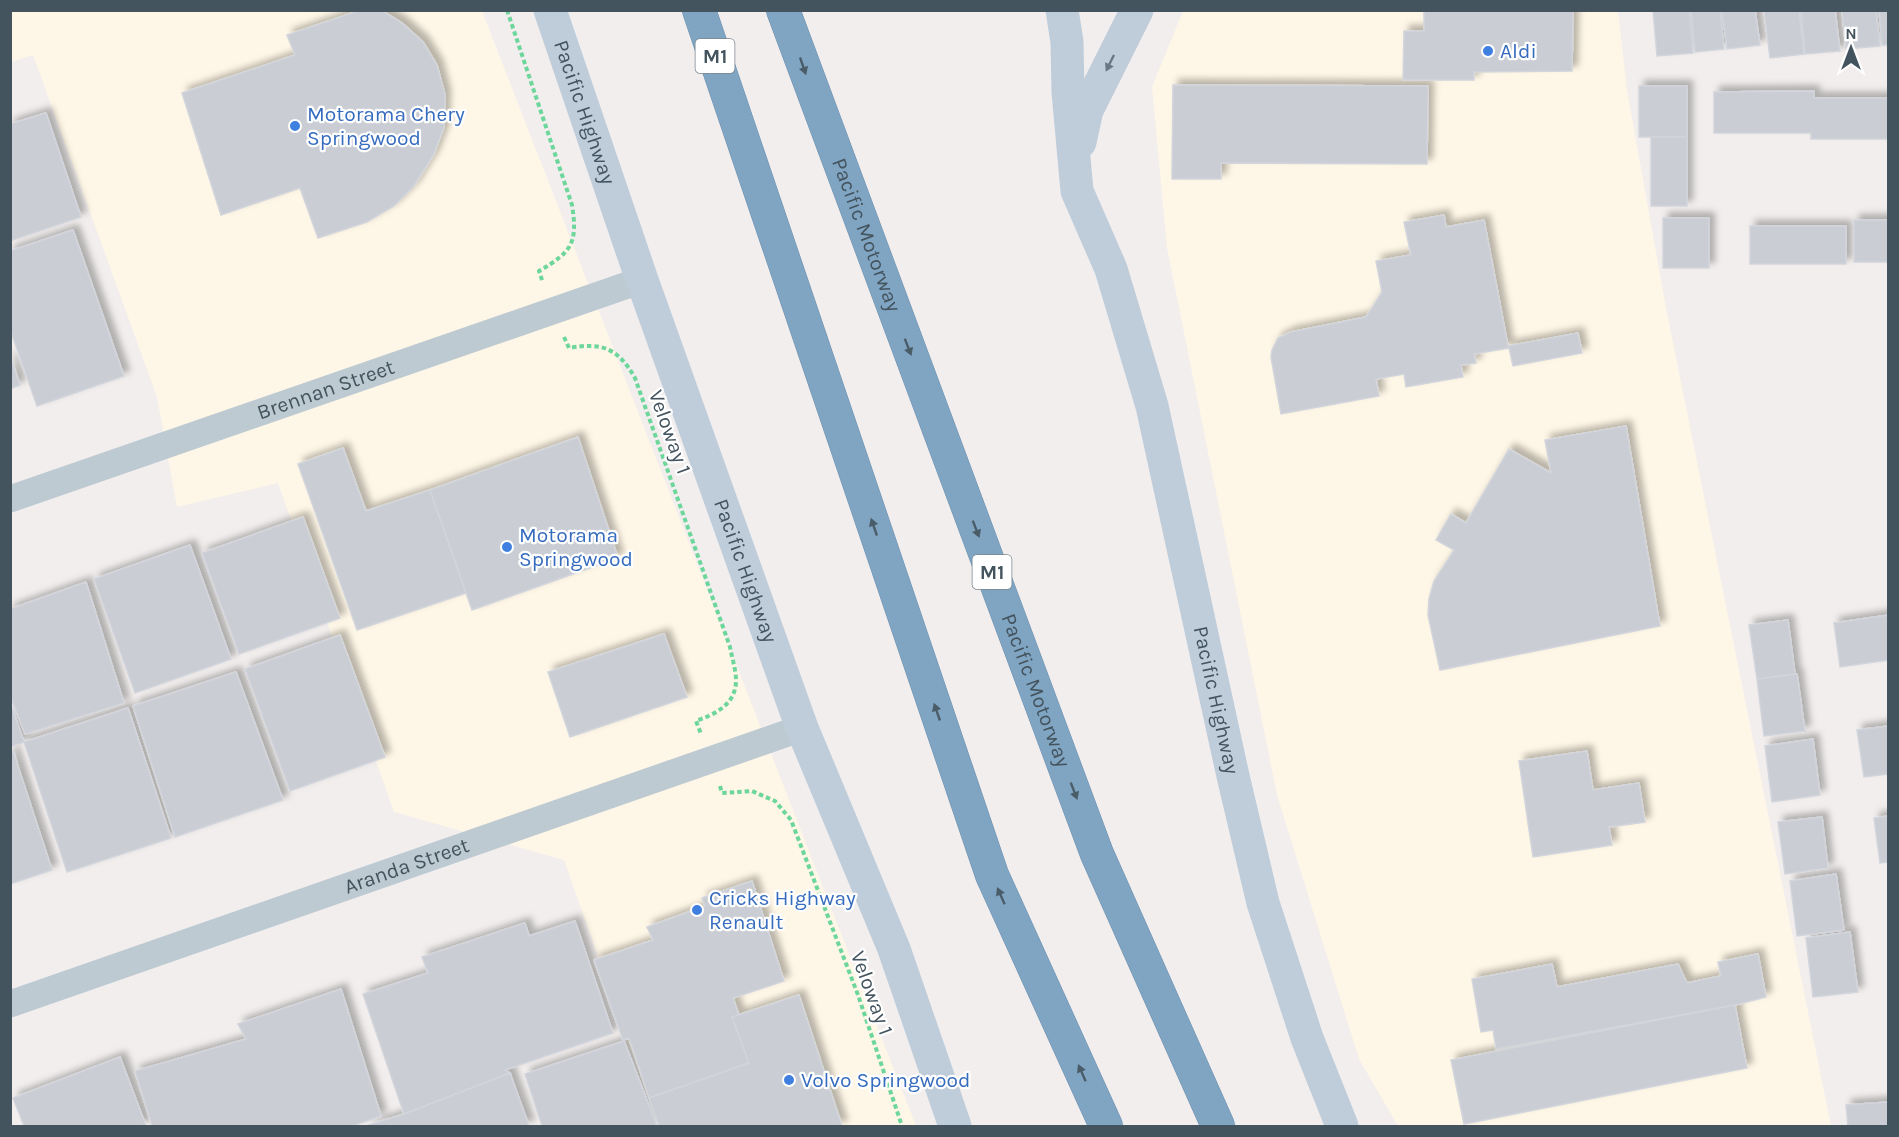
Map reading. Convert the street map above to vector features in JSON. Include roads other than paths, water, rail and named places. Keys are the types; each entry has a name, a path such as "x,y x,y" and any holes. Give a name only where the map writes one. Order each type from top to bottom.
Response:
{"highway":[{"name":"M1","path":"699,10 992,875 1106,1126"},
{"name":"Pacific Motorway","path":"783,10 1097,854 1218,1126"}],"street":[{"name":"Pacific Highway","path":"549,10 642,280 802,728 894,949 955,1126"},
{"name":"Pacific Highway","path":"1062,10 1067,42 1068,92 1077,191 1111,269 1152,406 1263,903 1307,1038 1342,1126"},
{"name":"Pacific Highway","path":"1074,168 1087,110 1137,10"},
{"name":"Brennan Street","path":"10,500 642,280"},
{"name":"Aranda Street","path":"10,1004 802,728"}],"place":[{"name":"Aldi","path":"1488,51"},
{"name":"Motorama Chery Springwood","path":"295,126"},
{"name":"Motorama Springwood","path":"507,547"},
{"name":"Cricks Highway Renault","path":"697,910"},
{"name":"Volvo Springwood","path":"789,1080"}]}
